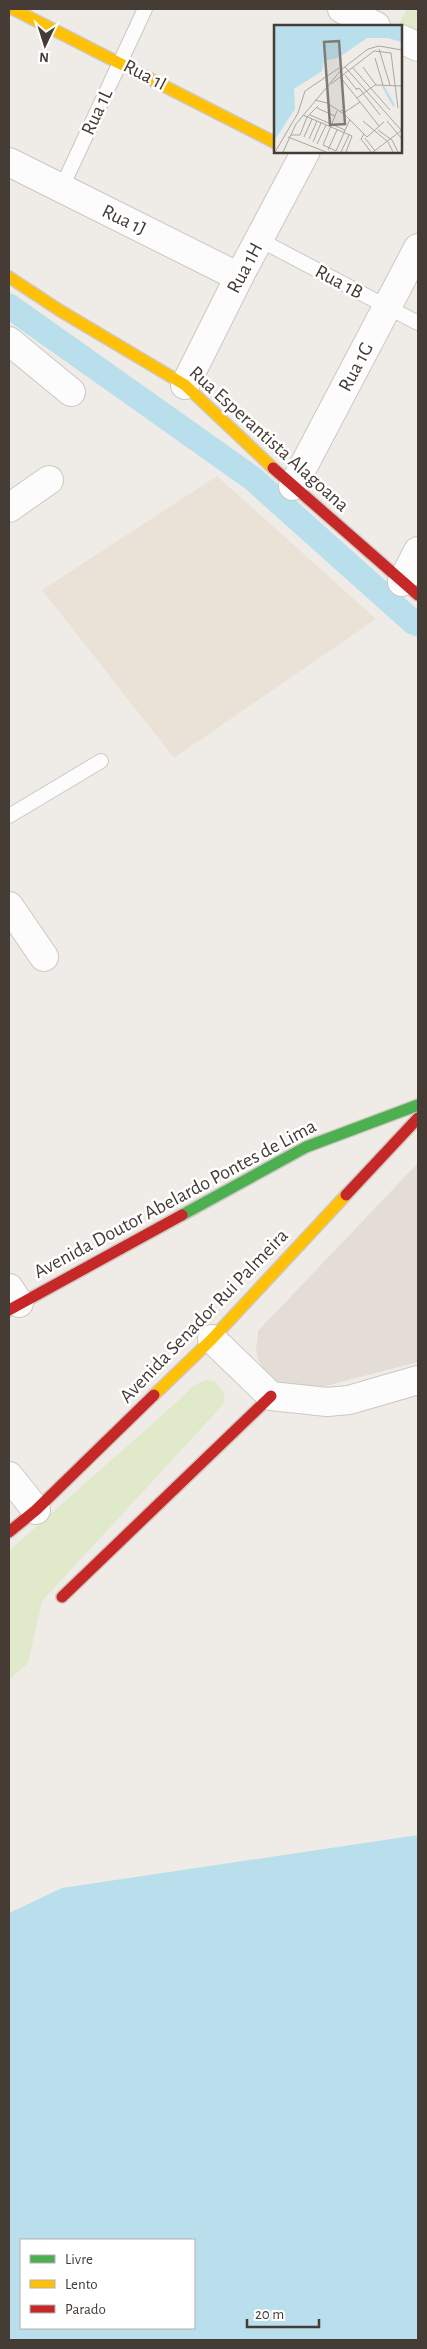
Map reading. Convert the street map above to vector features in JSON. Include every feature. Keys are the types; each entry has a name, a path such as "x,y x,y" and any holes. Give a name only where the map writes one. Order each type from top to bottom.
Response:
{"street":[{"name":"Rua 1I","path":"13,9 274,142"},
{"path":"342,9 375,21"},
{"path":"402,40 418,48"},
{"name":"Rua 1H","path":"185,385 239,277 260,240 300,153"},
{"name":"Rua 1J","path":"9,162 239,277"},
{"name":"Rua 1G","path":"293,486 418,248"},
{"name":"Rua Esperantista Alagoana","path":"13,285 59,310 185,385 293,486 410,589"},
{"path":"9,341 72,392"},
{"path":"9,508 48,480"},
{"path":"410,589 418,551"},
{"path":"13,921 44,957"},
{"name":"Avenida Doutor Abelardo Pontes de Lima","path":"12,1300 306,1146 418,1105"},
{"name":"Avenida Senador Rui Palmeira","path":"9,1532 36,1510 212,1339 418,1118"},
{"path":"212,1339 272,1396 327,1402 349,1400 418,1380"},
{"path":"62,1597 272,1396"},
{"path":"9,1476 36,1510"}],"lane":[{"name":"Rua 1L","path":"60,189 145,9"},
{"name":"Rua 1B","path":"260,240 418,323"},
{"path":"9,816 101,761"}],"shaded area":[{"path":"217,476 376,619 174,758 42,590"},
{"path":"418,1163 418,1362 306,1391 281,1386 270,1379 258,1360 256,1350 258,1331"}],"green space":[{"path":"407,9 418,9 418,34 399,24"},
{"path":"205,1380 214,1381 224,1392 224,1402 42,1601 28,1663 9,1680 9,1551 193,1386"}],"water":[{"path":"418,1835 418,2340 9,2340 9,1913 62,1888"}],"waterway":[{"path":"9,306 252,478 413,622 418,624"}],"traffic: fast":[{"path":"182,1215 306,1147 418,1105"}],"traffic: slow":[{"path":"13,9 274,142"},
{"path":"9,277 59,310 185,385 273,468"},
{"path":"154,1395 212,1339 346,1195"}],"traffic: jam":[{"path":"273,468 418,595"},
{"path":"346,1195 418,1118"},
{"path":"9,1310 182,1215"},
{"path":"9,1532 36,1510 154,1395"},
{"path":"62,1597 271,1396"}]}
